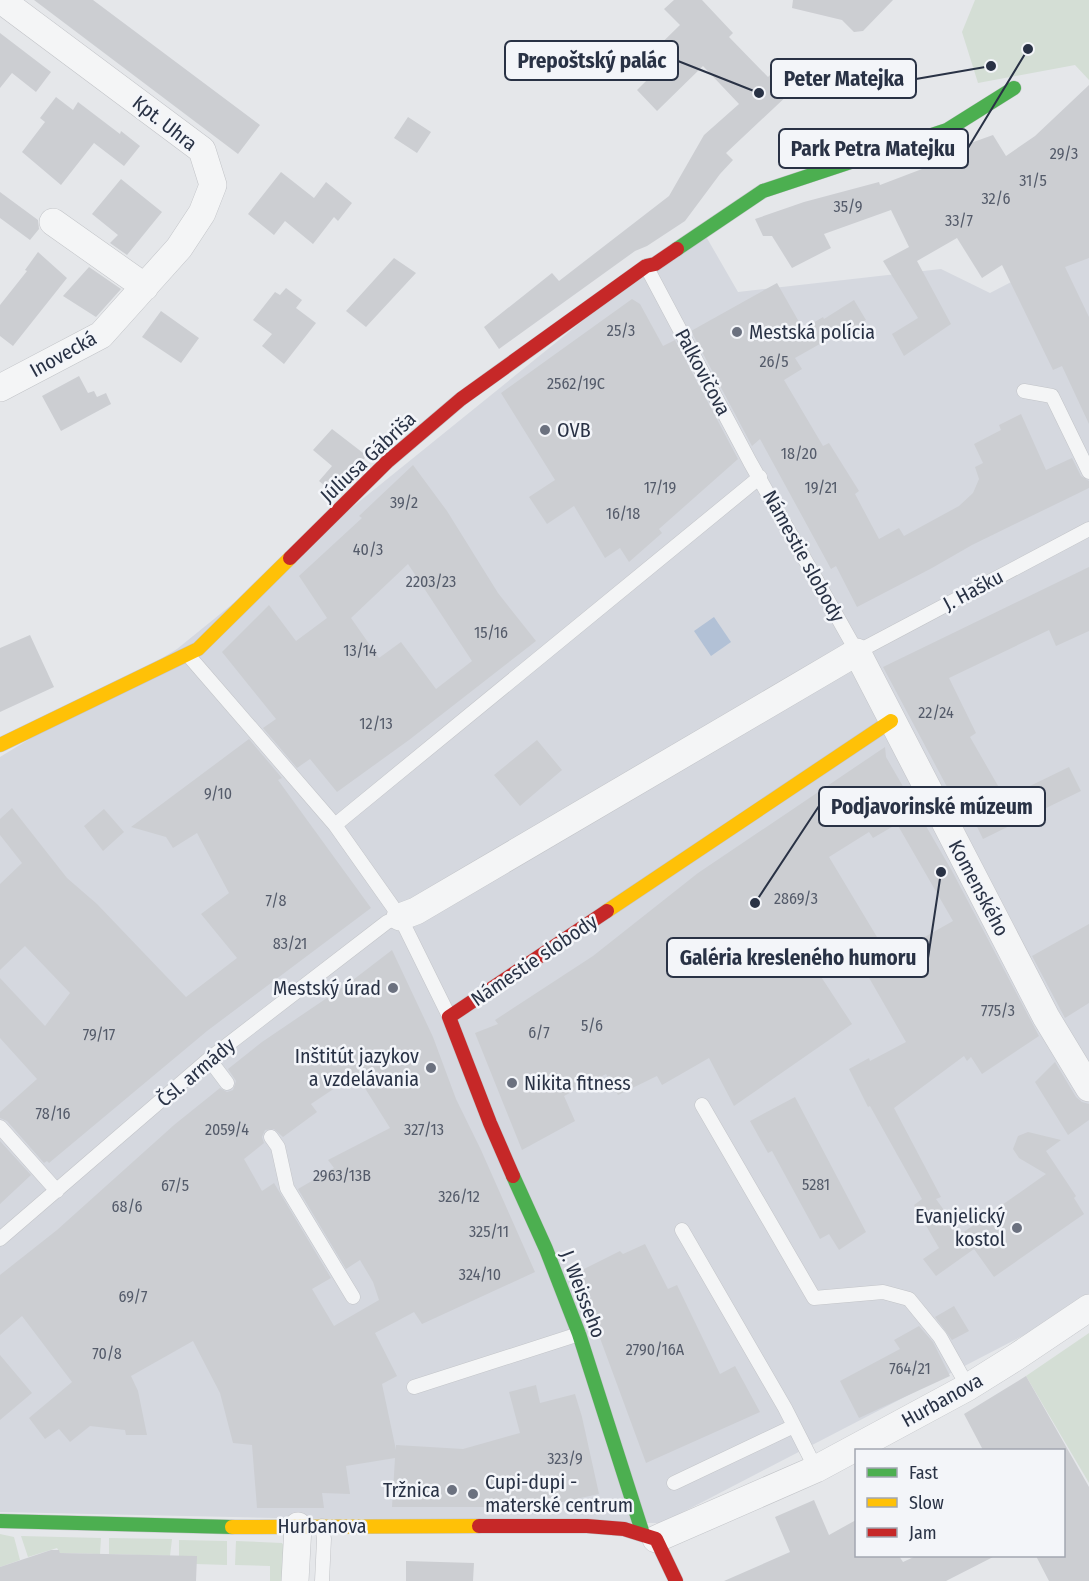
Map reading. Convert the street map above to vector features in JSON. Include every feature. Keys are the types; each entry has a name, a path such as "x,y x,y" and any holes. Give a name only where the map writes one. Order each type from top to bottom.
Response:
{"street":[{"name":"Kpt. Uhra","path":"1,0 202,150 213,184 202,213 179,248 145,287"},
{"name":"Júliusa Gábriša","path":"0,745 198,649 387,462 461,399 646,266 655,264 763,191 947,130 1014,88"},
{"path":"53,222 145,287"},
{"name":"Inovecká","path":"0,388 101,335 145,287"},
{"path":"400,917 416,911 857,652"},
{"name":"Komenského","path":"857,652 901,726 955,842 1046,1017 1089,1088"},
{"name":"Námestie slobody","path":"449,1017 901,726"},
{"name":"J. Weisseho","path":"449,1017 490,1123 546,1249 579,1334 629,1495 676,1581"},
{"name":"Hurbanova","path":"0,1521 184,1527 587,1526 624,1530 650,1537 816,1469 968,1387 1089,1308"},
{"path":"295,1581 310,1526"}],"lane":[{"name":"Palkovičova","path":"646,266 760,477"},
{"path":"1024,391 1052,396 1089,472"},
{"name":"Námestie slobody","path":"335,825 760,477 857,652"},
{"name":"J. Hašku","path":"857,652 1089,529"},
{"name":"Námestie slobody","path":"188,655 335,825 400,917 449,1017"},
{"name":"Čsl. armády","path":"0,1239 209,1059 387,922 400,917"},
{"path":"209,1059 227,1083"},
{"path":"702,1105 814,1298 883,1292 909,1299 940,1337 968,1387"},
{"path":"0,1127 57,1191"},
{"path":"271,1137 278,1147 287,1188 353,1297"},
{"path":"682,1230 794,1426 816,1469"},
{"path":"414,1387 579,1334"},
{"path":"674,1483 794,1426"},
{"path":"310,1526 324,1539 322,1581"}],"shaded area":[{"path":"975,0 1089,0 1089,80 1075,65 978,83 962,32"},
{"path":"700,226 738,292 941,269 990,293 1089,242 1089,1297 1034,1330 662,1523 459,1522 0,1512 0,757 177,649"},
{"path":"1089,1333 1089,1483 1026,1376"},
{"path":"0,1534 14,1537 20,1560 0,1567"},
{"path":"21,1536 101,1538 100,1554 60,1553 57,1548 28,1557"},
{"path":"109,1538 172,1539 170,1556 109,1554"},
{"path":"179,1540 227,1541 227,1565 196,1564 179,1556"},
{"path":"236,1541 282,1543 288,1551 288,1581 270,1581 270,1566 235,1565"}],"water":[{"path":"714,617 731,642 711,656 694,631"}],"building":[{"path":"34,0 93,0 260,125 238,154"},
{"path":"674,0 702,0 733,33 729,37 768,77 773,72 791,92 726,153 733,160 685,221 647,246 635,251 499,349 484,327 552,273 559,281 669,196 704,135 739,104 703,66 657,111 637,90 647,80 636,68 680,25 664,9"},
{"path":"793,0 893,0 863,31 854,32 842,20 792,8"},
{"path":"0,33 51,72 36,92 12,73 0,88"},
{"path":"1089,85 1089,258 1065,267 1089,317 1089,424 1062,366 1053,370 1002,265 982,278 957,238 917,261 951,324 904,356 892,334 918,318 883,261 909,247 891,210 824,234 831,248 792,268 772,236 763,236 755,219 804,202 879,182 880,185 922,169 954,149 993,135 1006,156 1035,136"},
{"path":"56,97 73,110 78,102 140,146 124,166 94,143 61,185 22,152 45,122 40,118"},
{"path":"408,117 431,132 417,153 394,138"},
{"path":"281,172 314,198 326,182 352,203 338,221 334,217 313,244 285,221 274,235 248,214"},
{"path":"121,179 162,212 127,255 110,243 118,235 92,214"},
{"path":"0,192 38,220 39,229 30,240 0,218"},
{"path":"38,252 67,278 13,346 0,336 0,305 27,271 25,270"},
{"path":"394,258 416,273 366,327 346,311"},
{"path":"89,267 121,289 96,317 63,296"},
{"path":"777,283 803,329 854,300 866,320 843,335 841,332 795,358 802,369 784,380 823,446 829,443 859,491 855,494 879,539 899,528 904,536 959,506 973,493 979,479 975,467 983,463 974,444 1001,430 999,425 1021,414 1046,470 1072,458 1081,476 1089,481 1089,488 972,545 857,607 836,566 831,569 760,439 752,446 691,331"},
{"path":"286,288 302,300 296,308 316,323 284,364 262,346 272,334 253,320 275,292 280,295"},
{"path":"632,299 640,304 663,346 675,340 738,459 659,529 662,533 629,562 620,548 605,558 574,506 547,524 529,497 555,480 501,393"},
{"path":"161,311 199,338 181,363 142,337"},
{"path":"79,376 88,393 94,391 97,397 106,393 111,404 61,431 42,396"},
{"path":"332,429 367,456 331,491 319,481 332,466 313,450"},
{"path":"413,465 447,511 498,593 536,641 409,740 337,792 310,759 297,768 263,728 276,719 222,652 269,605 296,641 327,618 299,576 362,518 359,516","holes":["408,564 472,661 436,689 401,642 379,658 351,618"]},
{"path":"1089,567 1089,631 1056,646 1049,630 949,678 976,733 970,737 1005,798 1069,767 1081,791 983,839 961,794 953,798 883,667"},
{"path":"30,635 54,687 0,712 0,648"},
{"path":"249,739 282,778 278,780 371,908 207,1031 49,1163 47,1161 44,1163 7,1121 0,1118 0,1112 37,1079 0,1038 0,978 45,1026 70,993 25,946 0,970 0,884 22,863 0,835 0,819 12,808 67,878 97,904 186,997 237,958 201,914 229,893 197,833 173,848 166,837 131,827"},
{"path":"537,740 562,770 520,806 494,775"},
{"path":"885,747 886,757 952,871 1039,1036 982,1074 971,1057 967,1061 964,1056 894,1108 941,1197 936,1199 961,1234 1046,1174 1019,1158 1013,1149 1018,1136 1028,1132 1061,1140 1046,1151 1076,1196 1074,1198 1084,1214 994,1277 974,1249 936,1276 923,1259 939,1248 914,1205 922,1199 870,1106 868,1107 849,1069 906,1042 849,943 814,966 852,1024 734,1106 709,1058 662,1085 657,1076 618,1095 606,1074 564,1096 575,1121 522,1150 475,1033 498,1024 495,1020 593,956 698,873","holes":["897,824 953,921 889,957 829,857 869,832 873,838"]},
{"path":"104,809 124,832 103,851 84,826"},
{"path":"1089,924 1089,1003 1065,1018 1032,956"},
{"path":"392,950 433,1037 456,1099 535,1272 422,1324 414,1312 375,1333 397,1376 382,1384 396,1450 396,1445 463,1449 520,1433 509,1392 536,1385 540,1403 575,1394 599,1494 539,1507 392,1507 395,1458 346,1466 350,1494 322,1493 324,1508 257,1508 252,1445 233,1443 220,1393 193,1341 131,1376 138,1391 147,1435 126,1435 125,1430 90,1426 70,1442 59,1429 45,1439 29,1418 72,1382 22,1316 0,1335 0,1275 57,1230 174,1125 220,1088 227,1092 233,1090 236,1081 228,1069 262,1042 349,983","holes":["356,1074 390,1128 328,1160 334,1168 298,1189 346,1269 360,1260 373,1282 379,1300 334,1326 312,1289 331,1278 274,1183 262,1191 244,1159 264,1143 262,1137 265,1130 274,1129 283,1137 317,1112 311,1104"]},
{"path":"1055,1062 1076,1097 1089,1104 1089,1120 1068,1135 1035,1082"},
{"path":"795,1097 866,1232 839,1250 829,1234 820,1239 772,1151 768,1153 750,1121"},
{"path":"0,1141 31,1175 0,1204"},
{"path":"645,1244 668,1289 677,1285 720,1374 735,1366 760,1412 646,1463 576,1273 620,1251 623,1254"},
{"path":"954,1306 969,1331 952,1340 935,1317"},
{"path":"919,1326 933,1342 950,1376 859,1418 840,1381 900,1349 894,1340"},
{"path":"0,1355 32,1393 0,1420"},
{"path":"1026,1376 1089,1487 1089,1581 1049,1581 1037,1557 1065,1557 1065,1449 982,1449 964,1414"},
{"path":"814,1500 829,1535 855,1521 855,1557 900,1557 903,1562 914,1557 993,1557 946,1581 724,1581 790,1552 775,1517"},
{"path":"51,1550 59,1550 60,1553 197,1556 196,1581 0,1581 0,1567"},
{"path":"406,1561 474,1563 473,1581 406,1581"}],"traffic: fast":[{"path":"677,249 763,191 947,130 1014,88"},
{"path":"513,1176 546,1249 579,1334 643,1534"},
{"path":"0,1521 232,1527"}],"traffic: slow":[{"path":"0,745 198,649 290,558"},
{"path":"607,911 891,721"},
{"path":"232,1527 479,1526"}],"traffic: jam":[{"path":"290,558 387,462 461,399 646,266 655,264 677,249"},
{"path":"513,1176 449,1017 607,911"},
{"path":"479,1526 587,1526 624,1529 656,1539 676,1581"}],"place":[{"name":"Park Petra Matejku","path":"1028,49"},
{"name":"Peter Matejka","path":"991,66"},
{"name":"Prepoštský palác","path":"759,93"},
{"name":"Mestská polícia","path":"737,332"},
{"name":"OVB","path":"545,430"},
{"name":"Galéria kresleného humoru","path":"941,872"},
{"name":"Podjavorinské múzeum","path":"755,903"},
{"name":"Mestský úrad","path":"393,988"},
{"name":"Inštitút jazykov a vzdelávania","path":"431,1068"},
{"name":"Nikita fitness","path":"512,1083"},
{"name":"Evanjelický kostol","path":"1017,1228"},
{"name":"Tržnica","path":"452,1490"},
{"name":"Cupi-dupi - materské centrum","path":"473,1494"}]}
